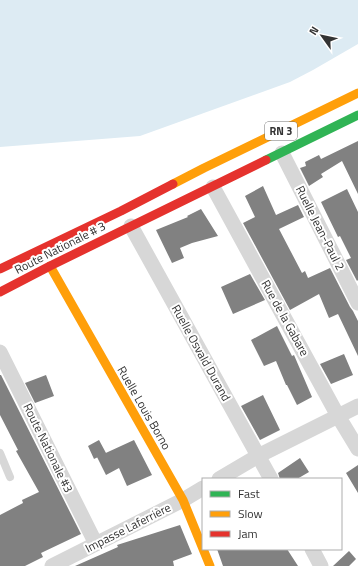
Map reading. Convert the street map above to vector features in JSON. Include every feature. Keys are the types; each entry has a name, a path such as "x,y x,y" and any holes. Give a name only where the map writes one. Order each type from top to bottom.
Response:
{"main road":[{"name":"Route Nationale # 3","path":"0,269 121,211 204,168 358,93"},
{"name":"RN 3","path":"131,226 282,153 356,120"},
{"name":"Route Nationale # 3","path":"0,292 131,226"},
{"name":"Ruelle Louis Borno","path":"50,266 183,500 202,546"},
{"name":"Ruelle Louis Borno","path":"203,550 210,566"}],"street":[{"name":"Ruelle Jean-Paul 2","path":"282,153 358,303"},
{"name":"Rue de la Gabare","path":"214,187 338,416 358,449"},
{"name":"Ruelle Osvald Durand","path":"131,226 270,478"},
{"name":"Route Nationale #3","path":"0,352 96,544"},
{"path":"220,478 258,456 358,406"},
{"name":"Impasse Laferrière","path":"52,566 183,500 202,489"},
{"path":"313,550 321,566"}],"lane":[{"path":"0,453 10,477"}],"shaded area":[{"path":"0,0 358,0 358,44 290,82 140,136 0,147"}],"building":[{"path":"358,141 358,194 342,161 321,174 323,177 309,186 300,168 306,166 305,162 319,155 321,159"},
{"path":"263,186 276,215 298,205 304,217 279,229 302,273 305,271 308,278 330,268 358,321 358,356 338,314 329,318 319,294 290,310 243,223 255,217 245,196"},
{"path":"347,189 358,212 357,281 346,260 351,258 340,236 338,237 321,202"},
{"path":"201,209 218,236 180,248 184,258 172,263 156,230 188,217 187,216"},
{"path":"250,274 265,300 233,314 221,287"},
{"path":"277,326 292,356 294,355 312,397 297,405 286,385 276,361 264,366 251,340"},
{"path":"344,354 353,375 331,384 320,364"},
{"path":"0,375 81,534 41,553 43,557 25,566 0,566 0,515 23,503 22,500 39,492 16,451 18,450 0,415"},
{"path":"46,375 54,396 35,403 25,383"},
{"path":"263,395 280,430 260,440 241,406"},
{"path":"99,440 106,453 94,459 88,446"},
{"path":"134,440 152,475 127,486 119,468 106,475 97,457"},
{"path":"300,458 309,472 299,478 280,478 278,473"},
{"path":"358,465 358,493 346,473"},
{"path":"180,525 192,554 173,561 174,566 75,566 118,547 117,545"},
{"path":"217,550 288,550 298,566 223,566"},
{"path":"349,551 356,559 349,566 333,566"}],"traffic: fast":[{"path":"266,160 358,115"}],"traffic: slow":[{"path":"173,184 358,93"},
{"path":"50,266 183,500 202,546"},
{"path":"203,550 210,566"}],"traffic: jam":[{"path":"0,292 266,160"},
{"path":"0,269 121,211 173,184"}]}
